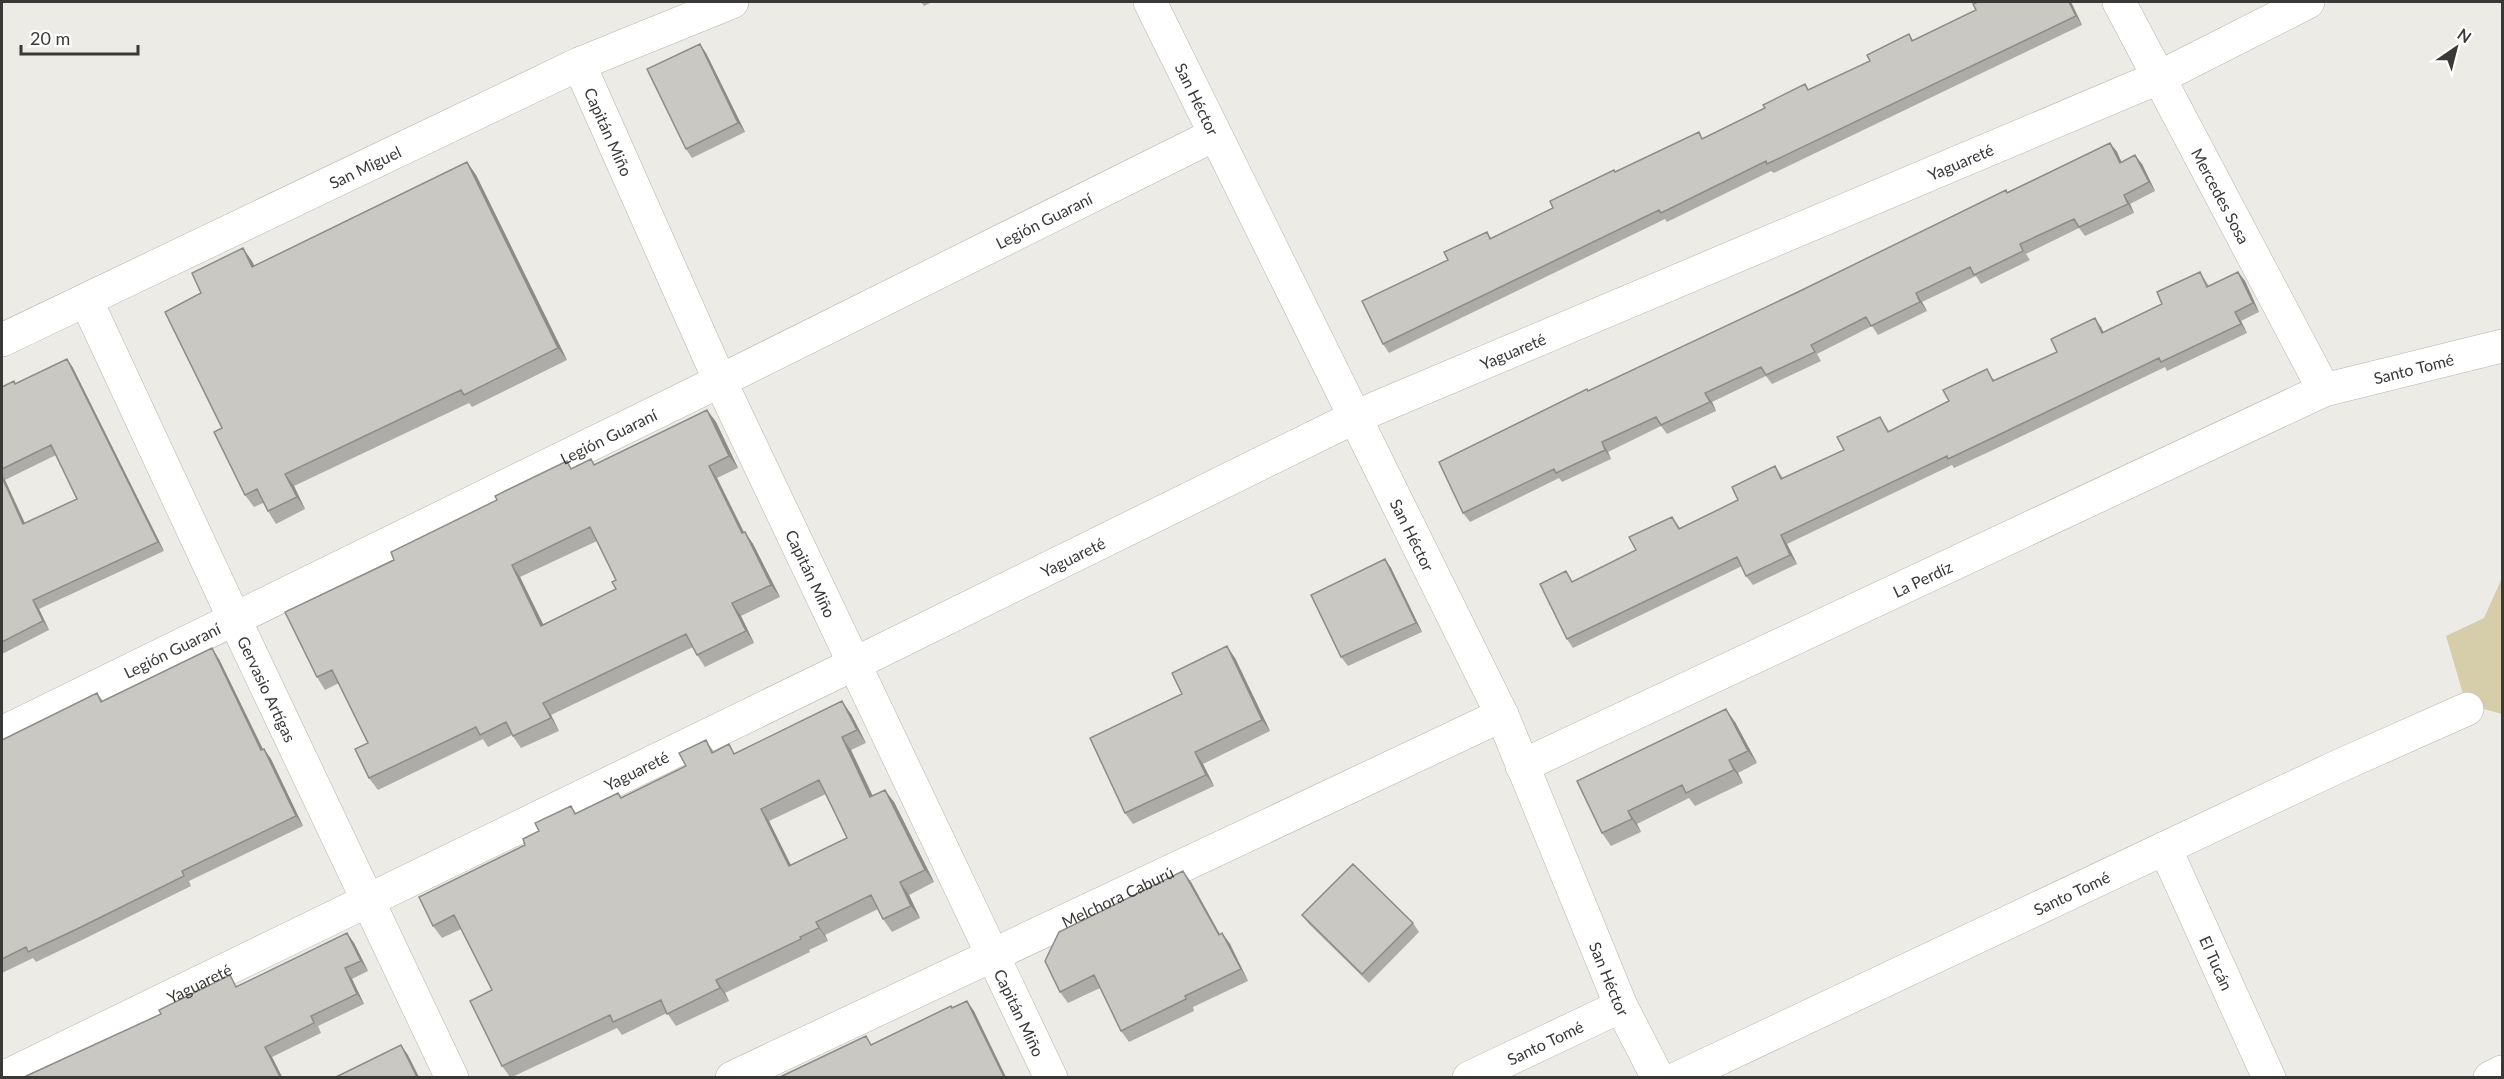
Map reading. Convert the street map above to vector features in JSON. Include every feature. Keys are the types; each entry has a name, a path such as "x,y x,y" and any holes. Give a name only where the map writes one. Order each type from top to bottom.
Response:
{"street":[{"name":"San Miguel","path":"2,340 579,64 732,2"},
{"name":"San Héctor","path":"1150,2 1502,715 1621,1006 1658,1077"},
{"name":"Mercedes Sosa","path":"2119,2 2324,390"},
{"name":"Yaguareté","path":"3,1077 854,664 1355,417 2160,77 2308,2"},
{"name":"Capitán Miño","path":"579,64 720,381 1051,1077"},
{"name":"Legión Guaraní","path":"2,733 720,381 1214,135"},
{"name":"Gervasio Artígas","path":"86,300 452,1077"},
{"name":"Santo Tomé","path":"2324,390 2502,346"},
{"name":"La Perdíz","path":"1522,765 2324,390"},
{"name":"Santo Tomé","path":"1677,1077 2467,709"},
{"name":"Melchora Caburú","path":"732,1077 1502,715"},
{"name":"El Tucán","path":"2165,848 2269,1077"},
{"name":"Santo Tomé","path":"1469,1077 1621,1006"},
{"path":"2490,1077 2502,1072"}],"shaded area":[{"path":"2502,578 2502,714 2466,704 2446,636 2484,618"}],"building":[{"path":"1978,2 2069,2 2076,16 1767,164 1766,161 1661,213 1659,210 1383,344 1362,301 1448,260 1444,252 1487,232 1490,239 1553,208 1550,201 1699,132 1702,139 1765,108 1763,105 1805,84 1808,90 1870,61 1867,55 1909,34 1912,41 1976,10 1973,4"},
{"path":"700,44 738,123 686,149 647,69"},
{"path":"2110,143 2120,163 2135,155 2149,182 2124,195 2128,204 2079,227 2074,219 2020,244 2023,251 1974,275 1970,267 1916,293 1920,302 1871,326 1866,317 1811,345 1815,352 1766,375 1761,367 1705,393 1710,402 1661,425 1656,417 1602,442 1605,450 1556,473 1554,469 1463,513 1439,462 1587,389 1588,391 2006,190 2007,193"},
{"path":"467,162 558,348 464,395 461,390 285,474 297,497 268,511 257,489 245,495 214,432 222,428 165,312 201,293 192,273 243,248 252,267"},
{"path":"2200,272 2207,287 2238,272 2253,303 2235,312 2241,324 2161,362 2159,358 1948,459 1947,456 1781,535 1790,555 1746,576 1737,557 1567,639 1540,584 1566,571 1572,582 1636,550 1629,537 1672,517 1679,529 1738,500 1732,487 1775,466 1781,479 1844,450 1837,437 1880,417 1888,432 1949,401 1943,390 1987,369 1993,381 2057,352 2051,339 2095,318 2102,333 2162,304 2157,292"},
{"path":"67,359 158,542 33,600 43,621 2,642 2,477 23,524 77,499 51,445 2,469 2,387 14,381 15,384"},
{"path":"707,410 729,456 709,466 771,585 732,603 746,631 697,655 686,634 543,703 551,718 513,736 506,722 480,735 476,727 369,778 355,749 368,743 332,670 317,677 285,612 394,560 391,552 497,500 495,496 567,461 571,469 591,459 594,465","holes":["590,527 616,580 612,582 616,589 541,626 512,565"]},
{"path":"1385,559 1416,623 1341,657 1311,595"},
{"path":"1227,646 1262,720 1195,752 1206,775 1125,813 1090,738 1182,694 1172,673"},
{"path":"212,648 296,816 182,871 184,876 77,929 28,952 26,947 2,959 2,740 97,693 101,702"},
{"path":"842,701 857,730 842,737 870,797 885,790 925,870 900,882 911,906 883,919 871,895 816,922 819,928 800,937 801,939 716,980 720,988 667,1014 661,1000 613,1022 610,1015 502,1066 470,1001 492,990 454,915 433,926 419,897 525,845 523,839 539,831 535,823 571,806 575,814 618,793 621,798 686,766 679,753 706,740 712,753 729,744 734,754","holes":["819,780 847,838 789,866 761,809"]},
{"path":"1726,709 1748,751 1729,760 1734,770 1686,793 1682,785 1628,811 1632,819 1602,833 1577,781"},
{"path":"1353,864 1413,923 1362,974 1302,915"},
{"path":"1183,871 1219,935 1222,933 1241,969 1121,1031 1094,975 1060,992 1045,961 1059,932"},
{"path":"347,933 361,961 345,968 357,994 311,1016 314,1023 265,1047 280,1077 24,1077 161,1014 159,1010 230,975 236,987"},
{"path":"967,1001 1004,1077 780,1077 866,1036 871,1045 951,1006 952,1008"},
{"path":"401,1045 417,1077 336,1077"}]}
